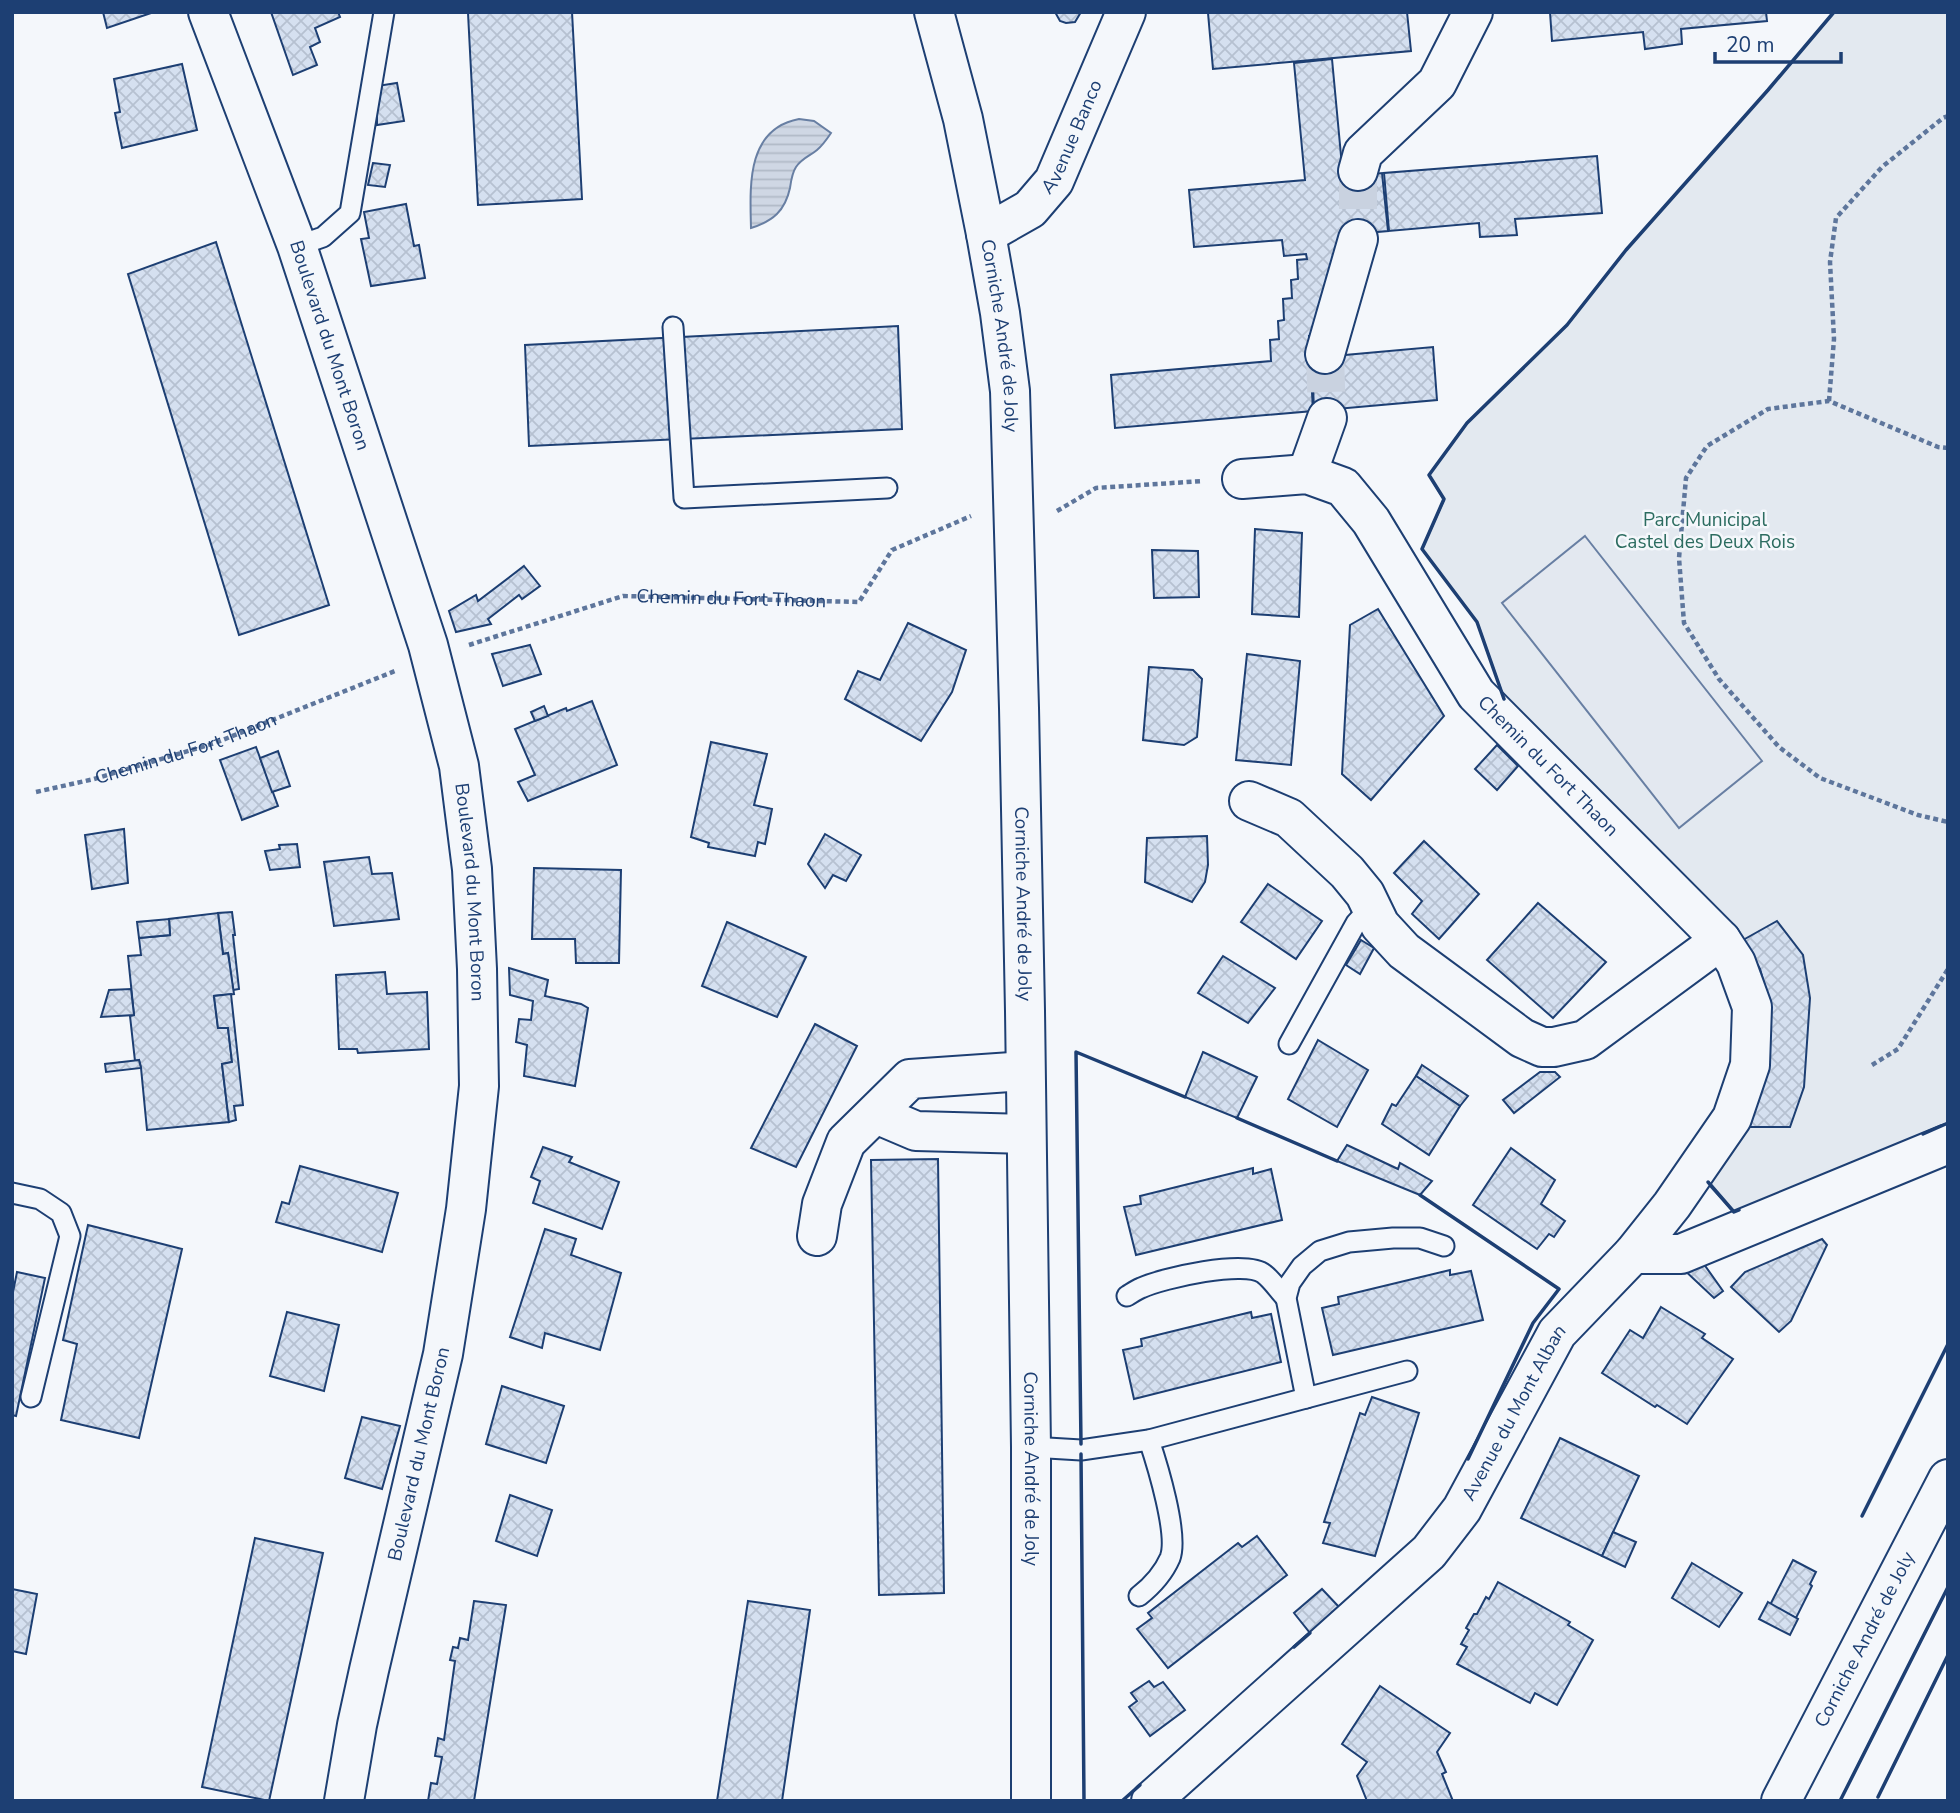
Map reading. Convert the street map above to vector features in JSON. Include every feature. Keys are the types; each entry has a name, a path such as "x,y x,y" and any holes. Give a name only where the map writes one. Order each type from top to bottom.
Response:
{"street":[{"name":"Boulevard du Mont Boron","path":"208,12 297,246 432,657 459,766 472,869 479,1086 466,1209 443,1354 357,1724 344,1801"},
{"name":"Corniche André de Joly","path":"934,12 963,118 1000,313 1010,391 1019,708 1031,1447 1031,1801"},
{"name":"Avenue Banco","path":"986,234 1030,209 1055,181 1126,12"},
{"path":"1358,171 1363,153 1437,83 1473,12"},
{"path":"1325,354 1358,239"},
{"path":"1307,474 1327,418"},
{"name":"Chemin du Fort Thaon","path":"1242,478 1307,474 1343,488 1371,521 1476,695 1721,940 1736,964 1752,1007 1750,1065 1732,1118 1672,1205 1633,1254"},
{"path":"1249,801 1289,818 1347,872 1366,894 1380,925 1404,951 1522,1038 1542,1047 1585,1040 1721,940"},
{"path":"817,1237 822,1204 846,1142 910,1079 1025,1071"},
{"path":"876,1114 916,1131 1026,1134"},
{"path":"1633,1254 1681,1254 1948,1144"},
{"name":"Avenue du Mont Alban","path":"1151,1801 1429,1552 1462,1509 1557,1333 1633,1254"},
{"name":"Corniche André de Joly","path":"1781,1801 1948,1479"}],"lane":[{"path":"297,246 323,237 350,214 384,12"},
{"path":"673,327 684,498 887,488"},
{"path":"1289,1044 1356,923 1371,907"},
{"path":"12,1193 40,1199 61,1213 70,1236 31,1397"},
{"path":"1306,1398 1286,1298 1290,1283 1302,1266 1320,1251 1349,1242 1420,1238 1444,1246"},
{"path":"1127,1296 1143,1287 1189,1274 1244,1269 1263,1272 1286,1298"},
{"path":"1031,1447 1081,1450 1149,1440 1407,1371"},
{"path":"1139,1596 1157,1581 1171,1555 1170,1519 1149,1440"}],"path":[{"path":"1829,401 1834,340 1830,262 1836,218 1882,167 1948,116"},
{"path":"1948,448 1938,447 1829,401 1768,409 1707,446 1686,478 1679,558 1684,623 1719,679 1779,747 1820,778 1918,815 1948,822"},
{"path":"1057,511 1096,488 1242,478"},
{"name":"Chemin du Fort Thaon","path":"463,646 623,596 859,602 892,550 971,516"},
{"name":"Chemin du Fort Thaon","path":"36,792 94,779 215,743 398,670"},
{"path":"1872,1065 1898,1049 1948,970"}],"green space":[{"name":"Parc Municipal Castel des Deux Rois","path":"1834,12 1948,12 1948,1123 1734,1212 1708,1184 1768,997 1760,969 1750,950 1505,701 1477,622 1422,549 1444,500 1429,475 1467,423 1567,325 1626,250"}],"shaded area":[{"path":"799,119 814,121 831,133 819,148 796,167 788,196 777,214 751,228 752,178 760,147 769,134 782,125"},
{"path":"1585,536 1762,761 1679,828 1502,603"}],"building":[{"path":"103,12 154,12 107,28"},
{"path":"271,12 338,12 340,17 315,28 320,42 310,47 317,65 293,75"},
{"path":"572,12 582,199 478,205 468,13"},
{"path":"1055,12 1081,12 1075,22 1066,23 1060,21"},
{"path":"1407,12 1411,51 1213,69 1208,13"},
{"path":"1550,12 1766,12 1767,21 1681,29 1682,44 1645,49 1643,32 1552,41"},
{"path":"1332,59 1343,177 1382,173 1388,231 1343,235 1345,254 1333,255 1336,275 1330,296 1321,296 1323,317 1315,318 1315,336 1309,336 1313,411 1115,428 1111,375 1271,361 1270,340 1279,339 1278,321 1284,320 1283,299 1292,298 1291,280 1298,279 1297,260 1307,259 1306,254 1284,256 1282,240 1194,247 1189,190 1305,180 1294,63"},
{"path":"182,64 197,130 122,148 115,113 120,112 114,79"},
{"path":"397,83 404,121 377,125 377,86"},
{"path":"1597,156 1602,213 1515,219 1517,235 1480,237 1479,223 1389,231 1384,173"},
{"path":"373,163 390,165 385,187 368,185"},
{"path":"406,204 414,246 419,245 425,278 371,286 361,239 369,238 364,212"},
{"path":"216,242 329,605 239,635 128,274"},
{"path":"898,326 902,429 529,446 525,345"},
{"path":"1433,347 1437,400 1314,411 1312,358"},
{"path":"1255,529 1302,533 1299,617 1252,614"},
{"path":"1152,550 1198,551 1199,597 1154,598"},
{"path":"524,566 540,586 522,599 519,595 488,619 491,624 456,632 449,611 476,595 478,601"},
{"path":"1378,609 1444,716 1371,800 1342,774 1350,625"},
{"path":"908,623 966,650 952,692 921,741 845,699 858,671 880,680"},
{"path":"530,645 541,674 503,686 492,654"},
{"path":"1247,654 1300,661 1291,765 1236,760"},
{"path":"1149,667 1193,670 1202,679 1197,737 1184,745 1143,740"},
{"path":"592,701 617,765 528,801 518,782 535,775 515,729 566,708 567,711"},
{"path":"544,706 548,716 535,721 531,712"},
{"path":"711,742 767,754 754,805 772,809 765,844 758,842 755,856 708,847 709,843 691,837"},
{"path":"1497,745 1518,766 1497,790 1475,769"},
{"path":"256,747 278,806 242,820 220,760"},
{"path":"278,751 290,786 272,792 260,758"},
{"path":"124,829 128,883 92,889 85,835"},
{"path":"825,834 861,855 846,881 833,875 825,888 808,864"},
{"path":"1207,836 1208,865 1205,882 1192,902 1145,882 1147,838"},
{"path":"1424,841 1479,894 1439,939 1412,914 1422,901 1394,873"},
{"path":"297,844 300,867 270,870 265,851 280,849 279,845"},
{"path":"369,857 372,874 392,873 399,919 334,926 324,862"},
{"path":"534,868 621,870 619,963 576,963 575,939 532,939"},
{"path":"1268,884 1322,921 1296,959 1241,922"},
{"path":"1538,903 1606,962 1553,1018 1487,960"},
{"path":"232,912 239,989 233,990 228,953 223,954 218,913"},
{"path":"218,913 223,954 228,953 234,994 214,996 218,1028 228,1028 232,1062 222,1064 229,1122 147,1130 141,1068 139,1060 135,1061 130,1016 134,1015 128,956 141,955 139,938 170,935 169,919"},
{"path":"169,919 170,935 139,938 137,922"},
{"path":"1777,921 1803,955 1810,998 1804,1087 1790,1127 1747,1127 1768,997 1760,969 1743,940"},
{"path":"727,922 806,957 777,1017 702,986"},
{"path":"1361,940 1374,948 1360,974 1346,965"},
{"path":"1223,956 1275,988 1248,1023 1198,993"},
{"path":"509,968 548,980 545,996 588,1008 575,1086 524,1076 527,1045 516,1042 519,1019 531,1020 533,1001 510,995"},
{"path":"385,972 387,994 427,992 429,1049 358,1053 357,1049 339,1049 336,975"},
{"path":"131,989 134,1015 101,1017 109,990"},
{"path":"231,994 243,1105 234,1106 236,1120 229,1122 222,1064 232,1062 228,1028 218,1028 214,996"},
{"path":"815,1024 857,1046 796,1167 751,1148"},
{"path":"1318,1040 1368,1070 1337,1127 1288,1099"},
{"path":"1203,1052 1257,1077 1237,1118 1185,1097"},
{"path":"139,1060 141,1068 106,1072 105,1064"},
{"path":"1422,1065 1468,1096 1460,1106 1416,1076"},
{"path":"1540,1072 1555,1072 1560,1077 1514,1113 1503,1100"},
{"path":"1416,1076 1460,1106 1429,1155 1382,1124 1392,1104 1396,1106"},
{"path":"1347,1145 1398,1169 1400,1163 1432,1181 1420,1195 1337,1161"},
{"path":"543,1147 572,1157 569,1162 619,1182 602,1229 533,1203 540,1181 531,1177"},
{"path":"1511,1148 1555,1180 1541,1204 1565,1221 1554,1237 1549,1234 1537,1249 1473,1205"},
{"path":"938,1159 944,1593 879,1595 871,1160"},
{"path":"300,1166 398,1193 382,1252 276,1222 282,1202 289,1204"},
{"path":"1253,1168 1253,1174 1271,1169 1282,1220 1136,1255 1124,1207 1141,1204 1140,1196"},
{"path":"88,1225 182,1249 139,1438 61,1420 77,1344 63,1340"},
{"path":"545,1229 576,1239 571,1255 621,1273 600,1350 545,1333 542,1348 510,1337"},
{"path":"1822,1239 1827,1245 1791,1321 1779,1332 1731,1287 1745,1272"},
{"path":"1701,1260 1723,1291 1714,1298 1681,1267"},
{"path":"1450,1270 1450,1275 1471,1271 1483,1320 1333,1355 1322,1308 1339,1304 1338,1297"},
{"path":"17,1272 45,1278 16,1416 12,1415 12,1297"},
{"path":"1661,1307 1705,1334 1702,1338 1733,1359 1687,1424 1602,1373 1630,1330 1643,1338"},
{"path":"287,1312 339,1325 324,1391 270,1376"},
{"path":"1251,1312 1252,1318 1271,1314 1281,1362 1134,1399 1123,1350 1142,1346 1141,1339"},
{"path":"502,1386 564,1406 546,1463 486,1444"},
{"path":"1372,1397 1419,1413 1375,1556 1323,1543 1330,1523 1324,1522 1360,1413 1365,1415"},
{"path":"362,1417 400,1426 382,1489 345,1478"},
{"path":"1560,1438 1639,1476 1602,1556 1521,1518"},
{"path":"510,1495 552,1510 537,1556 496,1541"},
{"path":"1613,1532 1636,1542 1625,1567 1602,1556"},
{"path":"1257,1536 1287,1575 1168,1668 1137,1629 1152,1618 1148,1613 1238,1543 1242,1547"},
{"path":"255,1538 323,1553 269,1801 202,1787"},
{"path":"1793,1560 1816,1572 1796,1618 1770,1605"},
{"path":"1692,1563 1742,1593 1719,1627 1672,1598"},
{"path":"1498,1582 1570,1622 1568,1625 1593,1640 1557,1705 1535,1693 1530,1703 1457,1664 1467,1647 1461,1644 1469,1630 1466,1628 1486,1597 1489,1599"},
{"path":"12,1589 37,1594 26,1654 12,1651"},
{"path":"1322,1589 1339,1607 1310,1633 1294,1613"},
{"path":"474,1601 506,1605 474,1801 428,1801 431,1783 437,1784 442,1757 435,1756 438,1738 444,1740 455,1661 450,1660 453,1647 458,1648 460,1638 468,1640"},
{"path":"748,1601 810,1610 782,1801 717,1801"},
{"path":"1768,1602 1798,1619 1790,1635 1759,1619"},
{"path":"1149,1681 1154,1687 1163,1682 1185,1710 1150,1736 1129,1707 1137,1701 1131,1693"},
{"path":"1380,1686 1450,1733 1437,1752 1446,1772 1442,1774 1453,1801 1367,1801 1357,1776 1367,1762 1342,1744"}],"tunnel":[{"path":"1358,171 1358,239"},
{"path":"1325,354 1327,418"}],"wall":[{"path":"1504,699 1477,622 1422,549 1444,499 1429,475 1467,423 1567,325 1626,250 1834,12"},
{"path":"1081,1444 1076,1052 1185,1097"},
{"path":"1237,1118 1337,1161"},
{"path":"1923,1134 1948,1123"},
{"path":"1708,1182 1734,1212 1739,1210"},
{"path":"1420,1195 1559,1289 1533,1323 1468,1459"},
{"path":"1862,1516 1948,1344"},
{"path":"1081,1454 1084,1801"},
{"path":"1840,1801 1948,1587"},
{"path":"1294,1647 1310,1633"},
{"path":"1878,1797 1948,1655"},
{"path":"1122,1801 1140,1785"}]}
